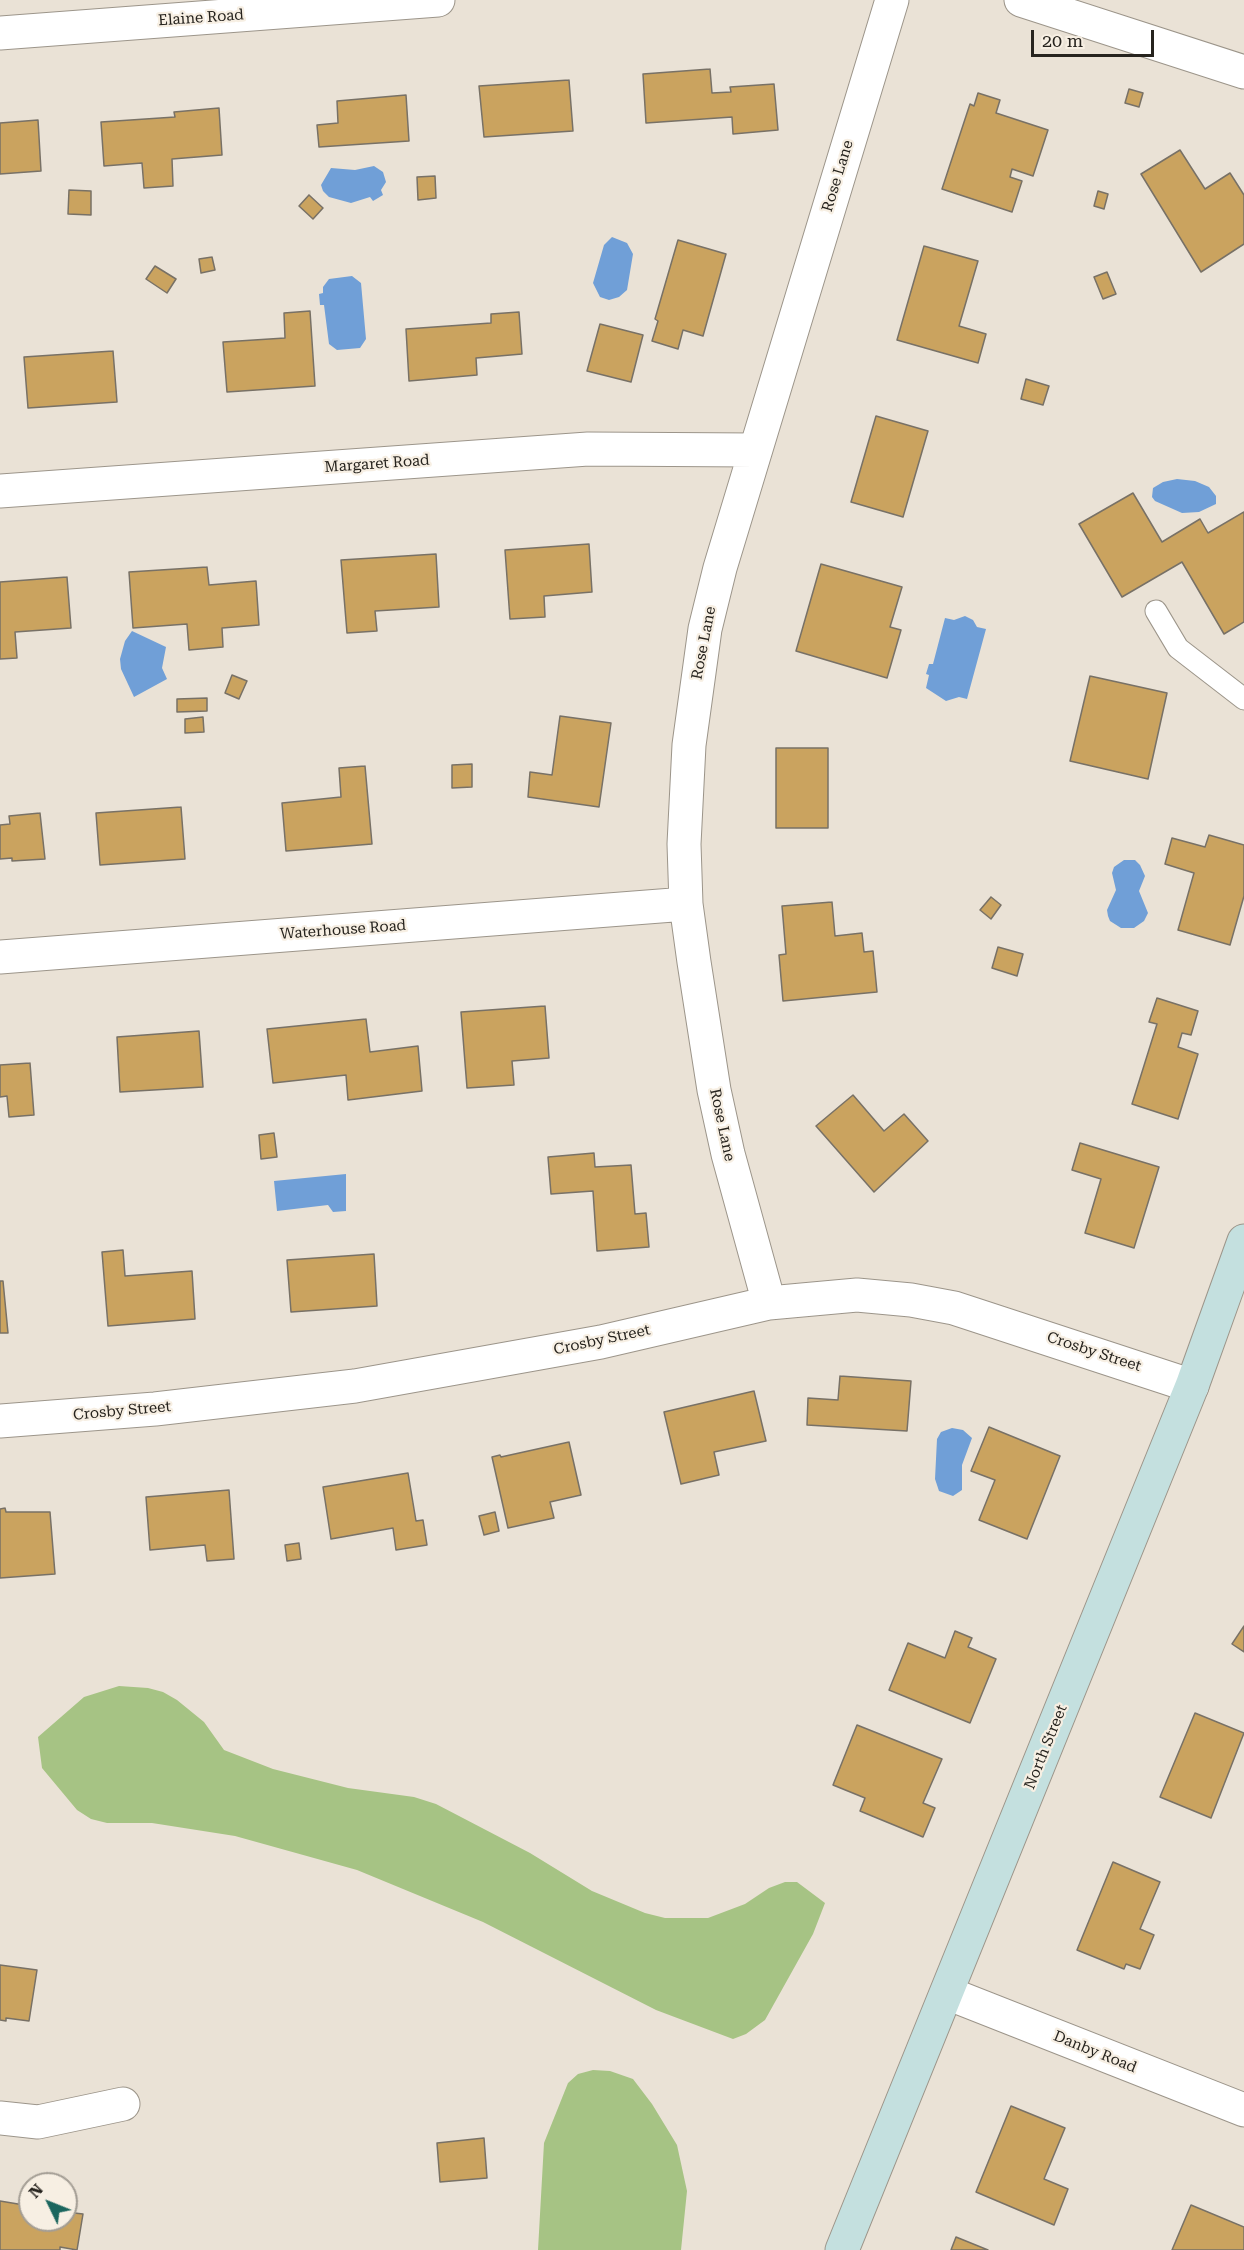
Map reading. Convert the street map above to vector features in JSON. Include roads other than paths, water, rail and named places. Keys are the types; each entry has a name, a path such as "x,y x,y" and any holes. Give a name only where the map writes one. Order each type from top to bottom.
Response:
{"street":[{"name":"Elaine Road","path":"0,33 438,0"},
{"name":"Rose Lane","path":"769,1303 728,1154 714,1090 686,904 684,844 689,744 705,629 720,568 892,0"},
{"path":"1021,0 1244,72"},
{"name":"Margaret Road","path":"0,491 588,449 755,450"},
{"name":"Waterhouse Road","path":"0,957 686,904"},
{"name":"North Street","path":"842,2250 1192,1386 1244,1241"},
{"name":"Crosby Street","path":"0,1421 155,1409 355,1386 601,1342 769,1303 857,1296 933,1303 1192,1386"},
{"name":"Danby Road","path":"946,1993 1244,2110"},
{"path":"0,2118 38,2122 123,2104"}],"lane":[{"path":"1156,611 1178,648 1244,699"}],"water":[{"path":"374,166 383,172 386,182 381,190 383,195 373,201 370,197 351,203 329,197 323,191 321,185 331,168 355,170"},
{"path":"612,237 627,243 633,254 627,290 619,297 609,300 600,297 593,283 604,245"},
{"path":"352,276 361,283 366,339 360,348 337,350 329,344 324,305 320,305 319,294 323,293 323,287 329,279"},
{"path":"1177,479 1195,481 1209,487 1216,496 1216,504 1199,512 1182,513 1155,501 1152,497 1153,488 1163,482"},
{"path":"965,616 973,620 977,627 986,629 967,699 959,697 946,701 926,688 929,675 926,674 929,664 933,664 945,618 954,620"},
{"path":"132,631 166,647 162,668 167,679 134,697 121,669 120,659 125,641"},
{"path":"1124,860 1135,860 1145,876 1139,891 1148,913 1144,921 1134,928 1121,928 1110,921 1107,910 1116,890 1112,873 1114,867"},
{"path":"346,1174 346,1211 333,1212 328,1205 277,1211 274,1181"},
{"path":"952,1428 963,1430 972,1438 962,1465 962,1490 953,1496 939,1491 935,1479 937,1439 941,1432"}]}
